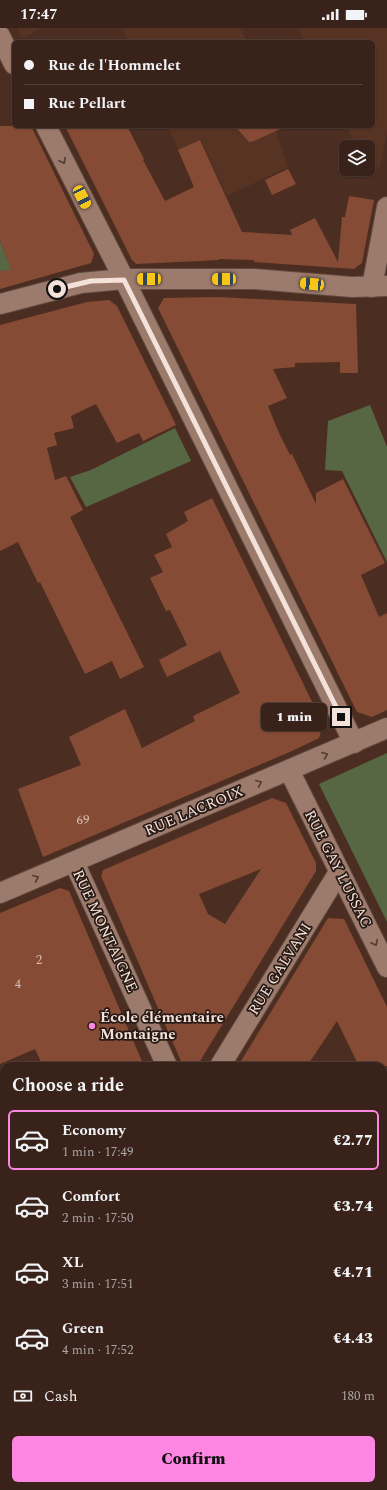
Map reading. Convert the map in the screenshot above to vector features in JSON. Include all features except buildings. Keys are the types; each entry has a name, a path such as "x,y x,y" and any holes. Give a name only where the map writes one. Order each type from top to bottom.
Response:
{"street":[{"path":"0,36 12,60"},
{"path":"47,128 354,743"},
{"path":"0,304 91,281 254,279 345,286 379,286 387,207"},
{"name":"RUE LACROIX","path":"0,893 387,728"},
{"name":"RUE GAY LUSSAC","path":"289,770 387,967"},
{"name":"RUE MONTAIGNE","path":"74,862 165,1062"},
{"name":"RUE GALVANI","path":"222,1062 339,872"}],"shaded area":[{"path":"18,28 42,28 22,38"},
{"path":"122,28 240,28 246,40 128,40"},
{"path":"298,28 387,28 387,133 380,168 375,167 375,140 353,140 347,128 375,128 375,40 304,40"},
{"path":"168,128 275,128 288,167 227,196 201,140 179,151"}],"green space":[{"path":"0,240 15,280 0,284"},
{"path":"370,405 387,447 387,562 342,471 325,470 328,421"},
{"path":"175,428 191,461 86,507 70,477 91,470"},
{"path":"387,753 387,922 319,784"}],"place":[{"name":"École élémentaire Montaigne","path":"92,1026"}],"route":[{"path":"57,289 91,281 124,280 341,717"}]}
